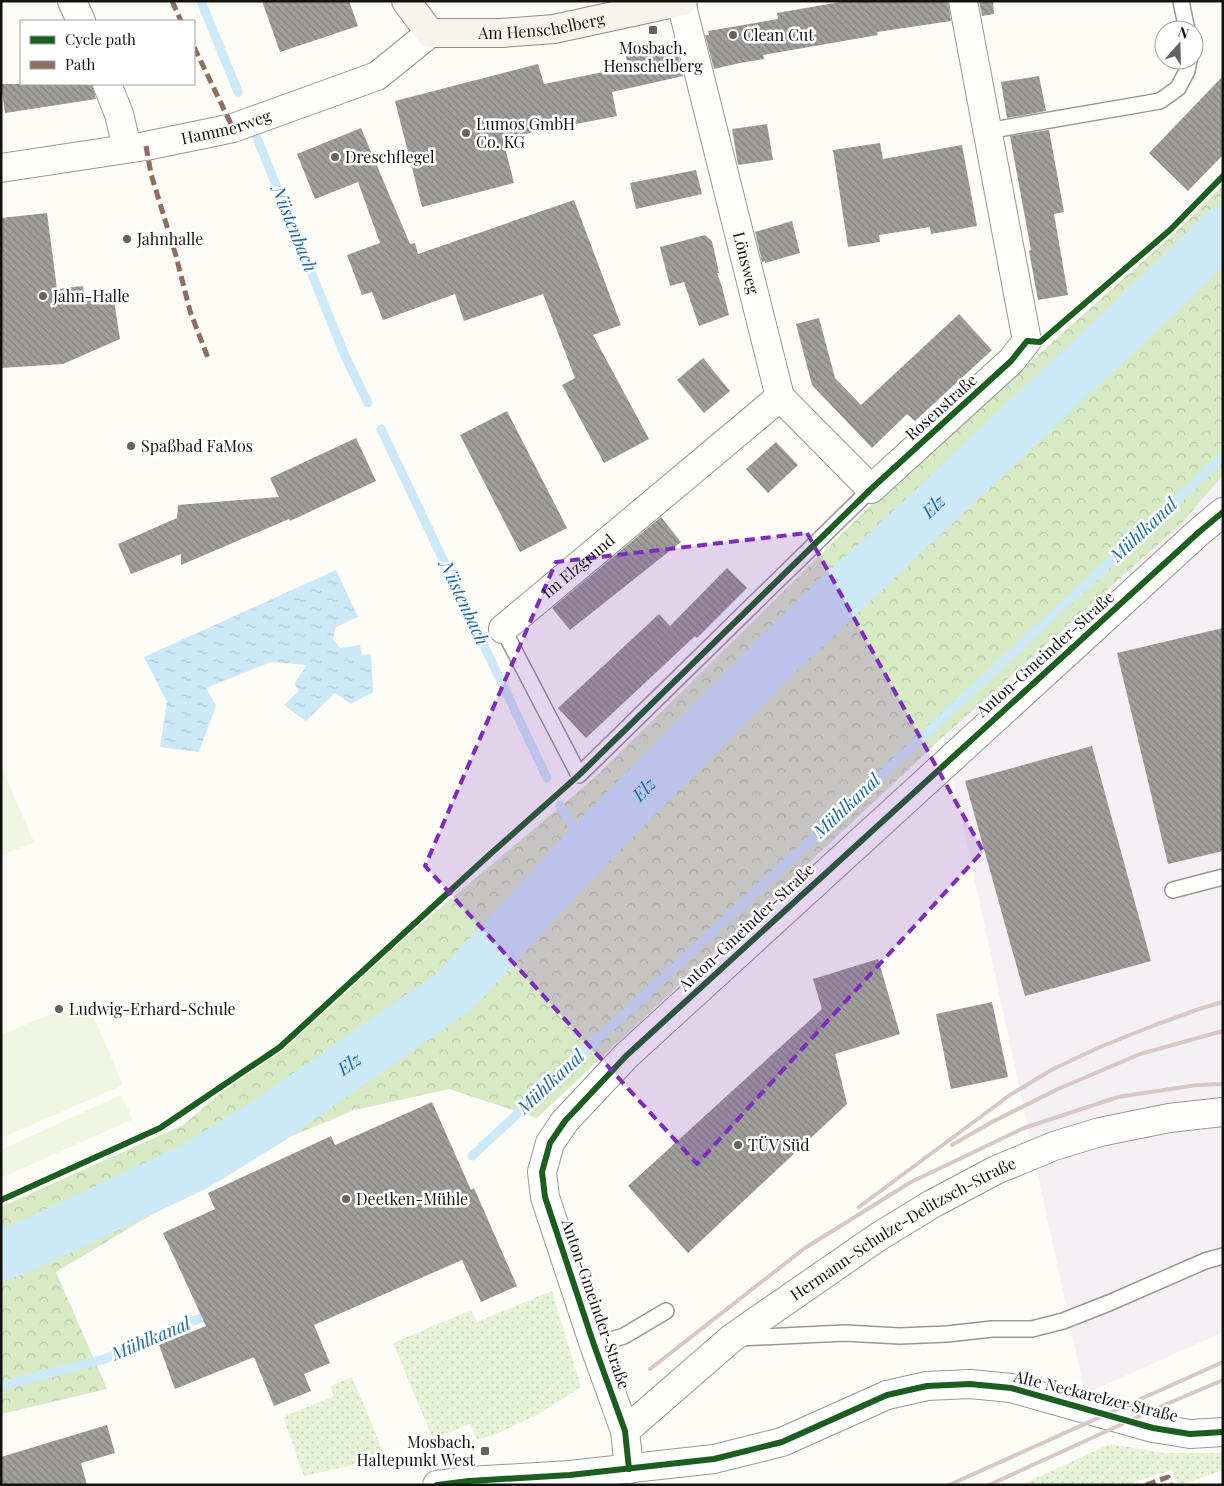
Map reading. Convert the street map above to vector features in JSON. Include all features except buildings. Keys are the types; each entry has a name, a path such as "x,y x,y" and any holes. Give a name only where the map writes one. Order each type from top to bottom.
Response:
{"main road":[{"path":"406,1 430,32"},
{"name":"Am Henschelberg","path":"430,32 502,33 554,29 682,1"}],"street":[{"path":"72,1 81,20"},
{"name":"Lönsweg","path":"682,1 780,397"},
{"name":"Rosenstraße","path":"871,490 1012,361 1027,341 963,1"},
{"name":"Hammerweg","path":"1,168 146,146 233,128 377,76 430,32"},
{"path":"107,85 120,114 128,148"},
{"path":"780,397 871,490"},
{"name":"Im Elzgrund","path":"503,629 780,397"},
{"name":"Anton-Gmeinder-Straße","path":"628,1469 625,1431 594,1345 545,1197 542,1172 550,1144 565,1121 626,1056 1223,512"},
{"name":"Hermann-Schulze-Delitzsch-Straße","path":"625,1431 732,1338 878,1237 932,1204 996,1170 1054,1146 1100,1132 1169,1118 1223,1112"},
{"name":"Alte Neckarelzer Straße","path":"437,1485 470,1481 570,1475 714,1459 782,1442 886,1395 927,1386 970,1384 1011,1388 1153,1428 1190,1434 1223,1432"}],"lane":[{"path":"1181,1 1185,20"},
{"path":"987,130 1160,101 1178,88 1187,70"},
{"name":"Im Elzgrund","path":"503,629 579,776 871,490"},
{"path":"1173,890 1223,877"},
{"path":"732,1338 845,1333 900,1336 947,1334 992,1329 1032,1329 1062,1321 1109,1303 1205,1261 1223,1256"},
{"path":"594,1345 624,1336 666,1311"}],"highlighted area":[{"path":"807,533 983,851 697,1164 425,866 556,562"}],"shaded area":[{"path":"1223,475 1223,1332 1085,1394 944,736 1182,523"}],"green space":[{"path":"1223,185 1223,475 1182,523 944,736 537,1118 449,1089 355,1110 267,1146 56,1272 107,1389 1,1414 1,1207 183,1125 593,779 879,497 1179,229"},
{"path":"1,766 34,842 1,856"},
{"path":"86,999 123,1085 1,1138 1,1035"},
{"path":"121,1095 133,1119 1,1178 1,1150"},
{"path":"552,1291 581,1387 537,1415 496,1434 477,1440 470,1424 433,1439 393,1343 471,1310 477,1322"},
{"path":"352,1377 386,1458 304,1476 283,1417 334,1396 330,1386"},
{"path":"1110,1444 1164,1453 1223,1453 1223,1470 1181,1485 1178,1485 1172,1470 1125,1485 1021,1485"}],"water":[{"path":"336,570 358,617 336,627 333,639 340,648 360,645 362,655 371,654 373,692 351,704 335,693 306,721 284,705 299,691 294,684 307,665 271,662 206,688 216,706 199,752 160,747 167,702 144,657"}],"waterway":[{"name":"Nüstenbach","path":"201,1 238,92"},
{"name":"Nüstenbach","path":"257,138 345,356 368,403"},
{"name":"Elz","path":"1,1256 35,1242 194,1167 267,1122 455,991 586,849 780,652 1175,279 1223,231"},
{"name":"Nüstenbach","path":"381,429 547,778"},
{"name":"Mühlkanal","path":"472,1156 1223,457"},
{"name":"Nüstenbach","path":"560,805 586,849"},
{"name":"Mühlkanal","path":"1,1386 105,1359 212,1313"}],"railway":[{"path":"859,1207 1010,1095 1053,1069 1100,1047 1155,1025 1223,1002"},
{"path":"952,1145 992,1122 1058,1089 1140,1054 1223,1031"},
{"path":"650,1369 805,1248 911,1182 1024,1128 1118,1097 1197,1085 1223,1084"},
{"path":"949,1485 1223,1362"},
{"path":"989,1485 1223,1380"}],"marked path":[{"path":"172,1 181,20"},
{"path":"195,49 233,128"},
{"path":"146,146 151,174 176,256 190,311 208,358"},
{"path":"1146,1485 1168,1477 1171,1485"}],"cycle path":[{"path":"1,1200 160,1128 280,1047 579,775 871,489 1011,361 1027,341 1040,342 1170,230 1223,176"},
{"path":"629,1469 625,1431 594,1345 545,1197 542,1172 550,1143 565,1121 626,1056 1223,512"},
{"path":"437,1485 469,1481 570,1475 714,1459 782,1442 887,1395 927,1386 970,1384 1011,1388 1153,1428 1190,1434 1223,1432"}],"place":[{"name":"Mosbach, Henschelberg","path":"653,30"},
{"name":"Clean Cut","path":"733,35"},
{"name":"Lumos GmbH Co. KG","path":"466,133"},
{"name":"Dreschflegel","path":"335,157"},
{"name":"Jahnhalle","path":"127,239"},
{"name":"Jahn-Halle","path":"43,296"},
{"name":"Spaßbad FaMos","path":"131,446"},
{"name":"Ludwig-Erhard-Schule","path":"59,1009"},
{"name":"TÜV Süd","path":"738,1145"},
{"name":"Deetken-Mühle","path":"346,1199"},
{"name":"Mosbach, Haltepunkt West","path":"485,1451"}]}
